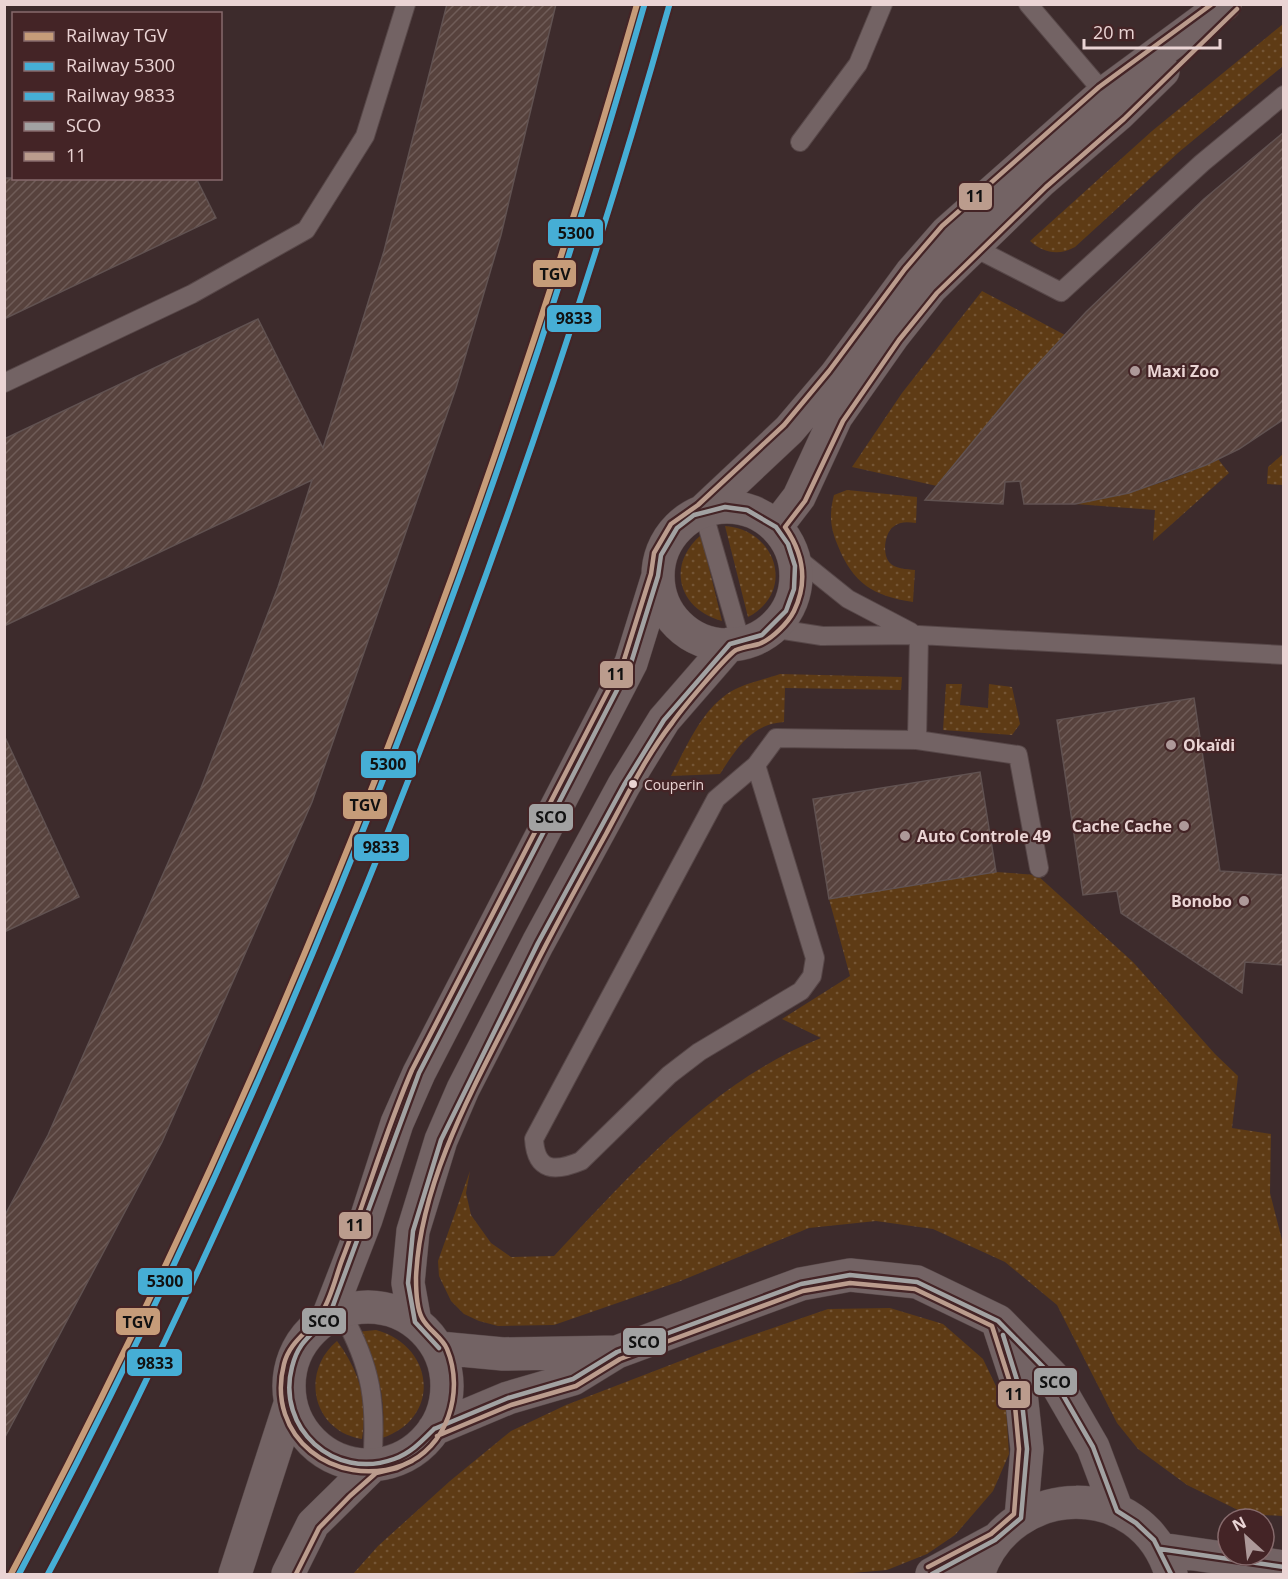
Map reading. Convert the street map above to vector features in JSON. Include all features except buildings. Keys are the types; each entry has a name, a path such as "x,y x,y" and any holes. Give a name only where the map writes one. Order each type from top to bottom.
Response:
{"street":[{"path":"334,1315 397,1123 419,1073 631,663 658,576 662,555 671,536 685,521 703,511 789,430 835,376 911,273 947,232 1104,93 1225,4"},
{"path":"658,576 666,608 680,625 708,642 736,644 762,635 771,628 786,611 794,589 784,541 800,497 836,417 893,336 931,288 1041,181 1119,114 1232,4"},
{"path":"703,511 736,507 758,514 784,541"},
{"path":"415,1322 408,1283 413,1232 441,1140 463,1089 538,943 624,785 664,720 736,644"},
{"path":"434,1429 508,1398 573,1379 617,1352 801,1284 850,1275 916,1282 998,1321 1052,1376 1093,1447 1117,1511"},
{"path":"356,1308 387,1309 415,1322 439,1348 445,1365 447,1398 427,1440 395,1461 372,1466 344,1462 320,1449 302,1429 291,1404 289,1380 295,1355 309,1334 334,1315 356,1308"},
{"path":"998,1321 1021,1393 1027,1449 1021,1518"},
{"path":"439,1348 503,1354 617,1352"},
{"path":"236,1575 291,1404"},
{"path":"288,1575 313,1524 372,1466"},
{"path":"932,1575 995,1540 1021,1518 1043,1507 1067,1502 1093,1504 1117,1511 1145,1530 1166,1562 1284,1567"},
{"path":"978,1575 995,1540"}],"lane":[{"path":"4,383 192,294 306,230 365,136 406,4"},
{"path":"800,142 858,64 883,4"},
{"path":"1028,4 1104,93"},
{"path":"973,247 1061,292 1202,163 1284,95"},
{"path":"703,511 736,644"},
{"path":"784,541 848,599 919,635"},
{"path":"771,628 822,636 919,635 1284,655"},
{"path":"917,740 919,635"},
{"path":"756,765 815,958 812,976 801,991 699,1052 669,1075 581,1161 564,1168 543,1164 535,1153 534,1139 716,799 756,765 776,738 917,740 1018,755 1040,868"},
{"path":"334,1315 362,1353 369,1374 375,1417 372,1466"}],"shaded area":[{"path":"1283,24 1283,66 1179,152 1075,247 1063,252 1051,252 1030,241 1152,131"},
{"path":"982,291 1065,335 937,486 852,467 902,393"},
{"path":"1283,454 1283,485 1267,484 1268,467"},
{"path":"1218,459 1229,473 1153,541 1155,510 1075,504 1148,487"},
{"path":"847,490 917,497 916,523 907,522 896,525 890,530 885,543 887,558 891,564 915,570 913,602 887,596 866,586 850,570 838,546 831,521 834,495"},
{"path":"725,526 743,530 757,538 768,550 774,564 776,578 772,593 763,606 748,617"},
{"path":"701,535 722,621 695,607 682,585 683,559"},
{"path":"780,674 902,677 901,690 785,688 784,722 762,727 753,733 739,747 720,774 671,776 694,732 717,702 739,688"},
{"path":"946,684 962,684 960,705 988,708 989,684 1012,687 1020,724 1012,735 943,730"},
{"path":"996,872 1037,875 1133,962 1215,1054 1238,1076 1232,1128 1271,1134 1270,1193 1284,1248 1283,1516 1276,1516 1276,1507 1232,1507 1187,1485 1138,1449 1117,1423 1057,1305 1005,1262 933,1229 876,1221 809,1228 678,1282 554,1325 498,1326 464,1314 451,1301 439,1276 438,1261 470,1171 466,1193 471,1215 491,1243 511,1257 554,1256 644,1162 709,1104 744,1079 781,1057 821,1038 782,1019 850,976 829,899"},
{"path":"890,1308 943,1324 983,1359 1006,1407 1009,1454 993,1491 955,1535 927,1554 887,1570 841,1574 353,1574 378,1546 450,1481 511,1431 566,1405 709,1350 828,1309"},
{"path":"376,1330 396,1338 410,1351 420,1366 424,1382 422,1399 415,1415 401,1428 382,1438 383,1409 379,1382 370,1357 356,1332"},
{"path":"337,1341 357,1376 360,1387 364,1412 362,1439 345,1434 332,1425 322,1413 317,1399 315,1384 318,1368 325,1354"}],"rail line":[{"name":"TGV","path":"11,1574 107,1386 198,1195 284,1001 365,806 440,608 511,408 576,207 637,4"},
{"name":"5300","path":"19,1574 115,1386 206,1195 292,1002 372,806 448,609 518,410 583,209 644,6"},
{"name":"9833","path":"48,1574 143,1387 232,1196 345,937 398,807 449,676 544,411 588,277 669,6"}],"transit line":[{"name":"11","path":"1212,4 1099,87 942,226 905,269 829,371 784,425 698,505 671,524 654,553 651,574 624,660 412,1070 393,1117 331,1294 317,1319 295,1342 284,1364 281,1390 285,1414 295,1435 311,1451 330,1463 353,1470 378,1471 403,1465 418,1457 431,1446 441,1432 453,1400 452,1366 445,1345 420,1314 416,1278 420,1238 443,1159 477,1081 542,953 654,749 684,707 731,654 736,650 759,644 774,635 794,611 801,589 802,568 796,547 785,527 805,501 843,421 899,340 937,293 1046,187 1124,119 1237,9"},
{"name":"SCO","path":"434,1429 411,1450 394,1459 372,1464 350,1462 331,1456 314,1444 301,1429 293,1410 289,1389 295,1356 304,1341 321,1325 331,1311 419,1073 631,663 658,576 661,555 677,528 694,515 725,507 747,510 776,527 788,544 795,566 794,589 786,611 762,635 730,644 664,720 624,785 538,943 441,1140 413,1231 408,1283 415,1322 439,1348"},
{"name":"SCO","path":"434,1429 508,1398 573,1379 617,1352 801,1284 850,1275 917,1282 998,1321 1052,1376 1093,1447 1117,1511 1136,1523 1154,1540 1171,1574"},
{"name":"11","path":"437,1436 511,1405 576,1386 620,1359 803,1291 850,1283 915,1289 992,1326 1014,1395 1019,1449 1014,1514 991,1534 928,1567"},
{"name":"SCO","path":"932,1574 995,1540 1021,1518 1027,1449 1021,1393 1003,1335"},
{"name":"11","path":"296,1574 319,1528 350,1496 376,1473 397,1468 412,1461"},
{"name":"SCO","path":"1160,1549 1284,1567"}],"place":[{"name":"Maxi Zoo","path":"1135,371"},
{"name":"Okaïdi","path":"1171,745"},
{"name":"Couperin","path":"633,784"},
{"name":"Cache Cache","path":"1184,826"},
{"name":"Auto Controle 49","path":"905,836"},
{"name":"Bonobo","path":"1244,901"}]}
